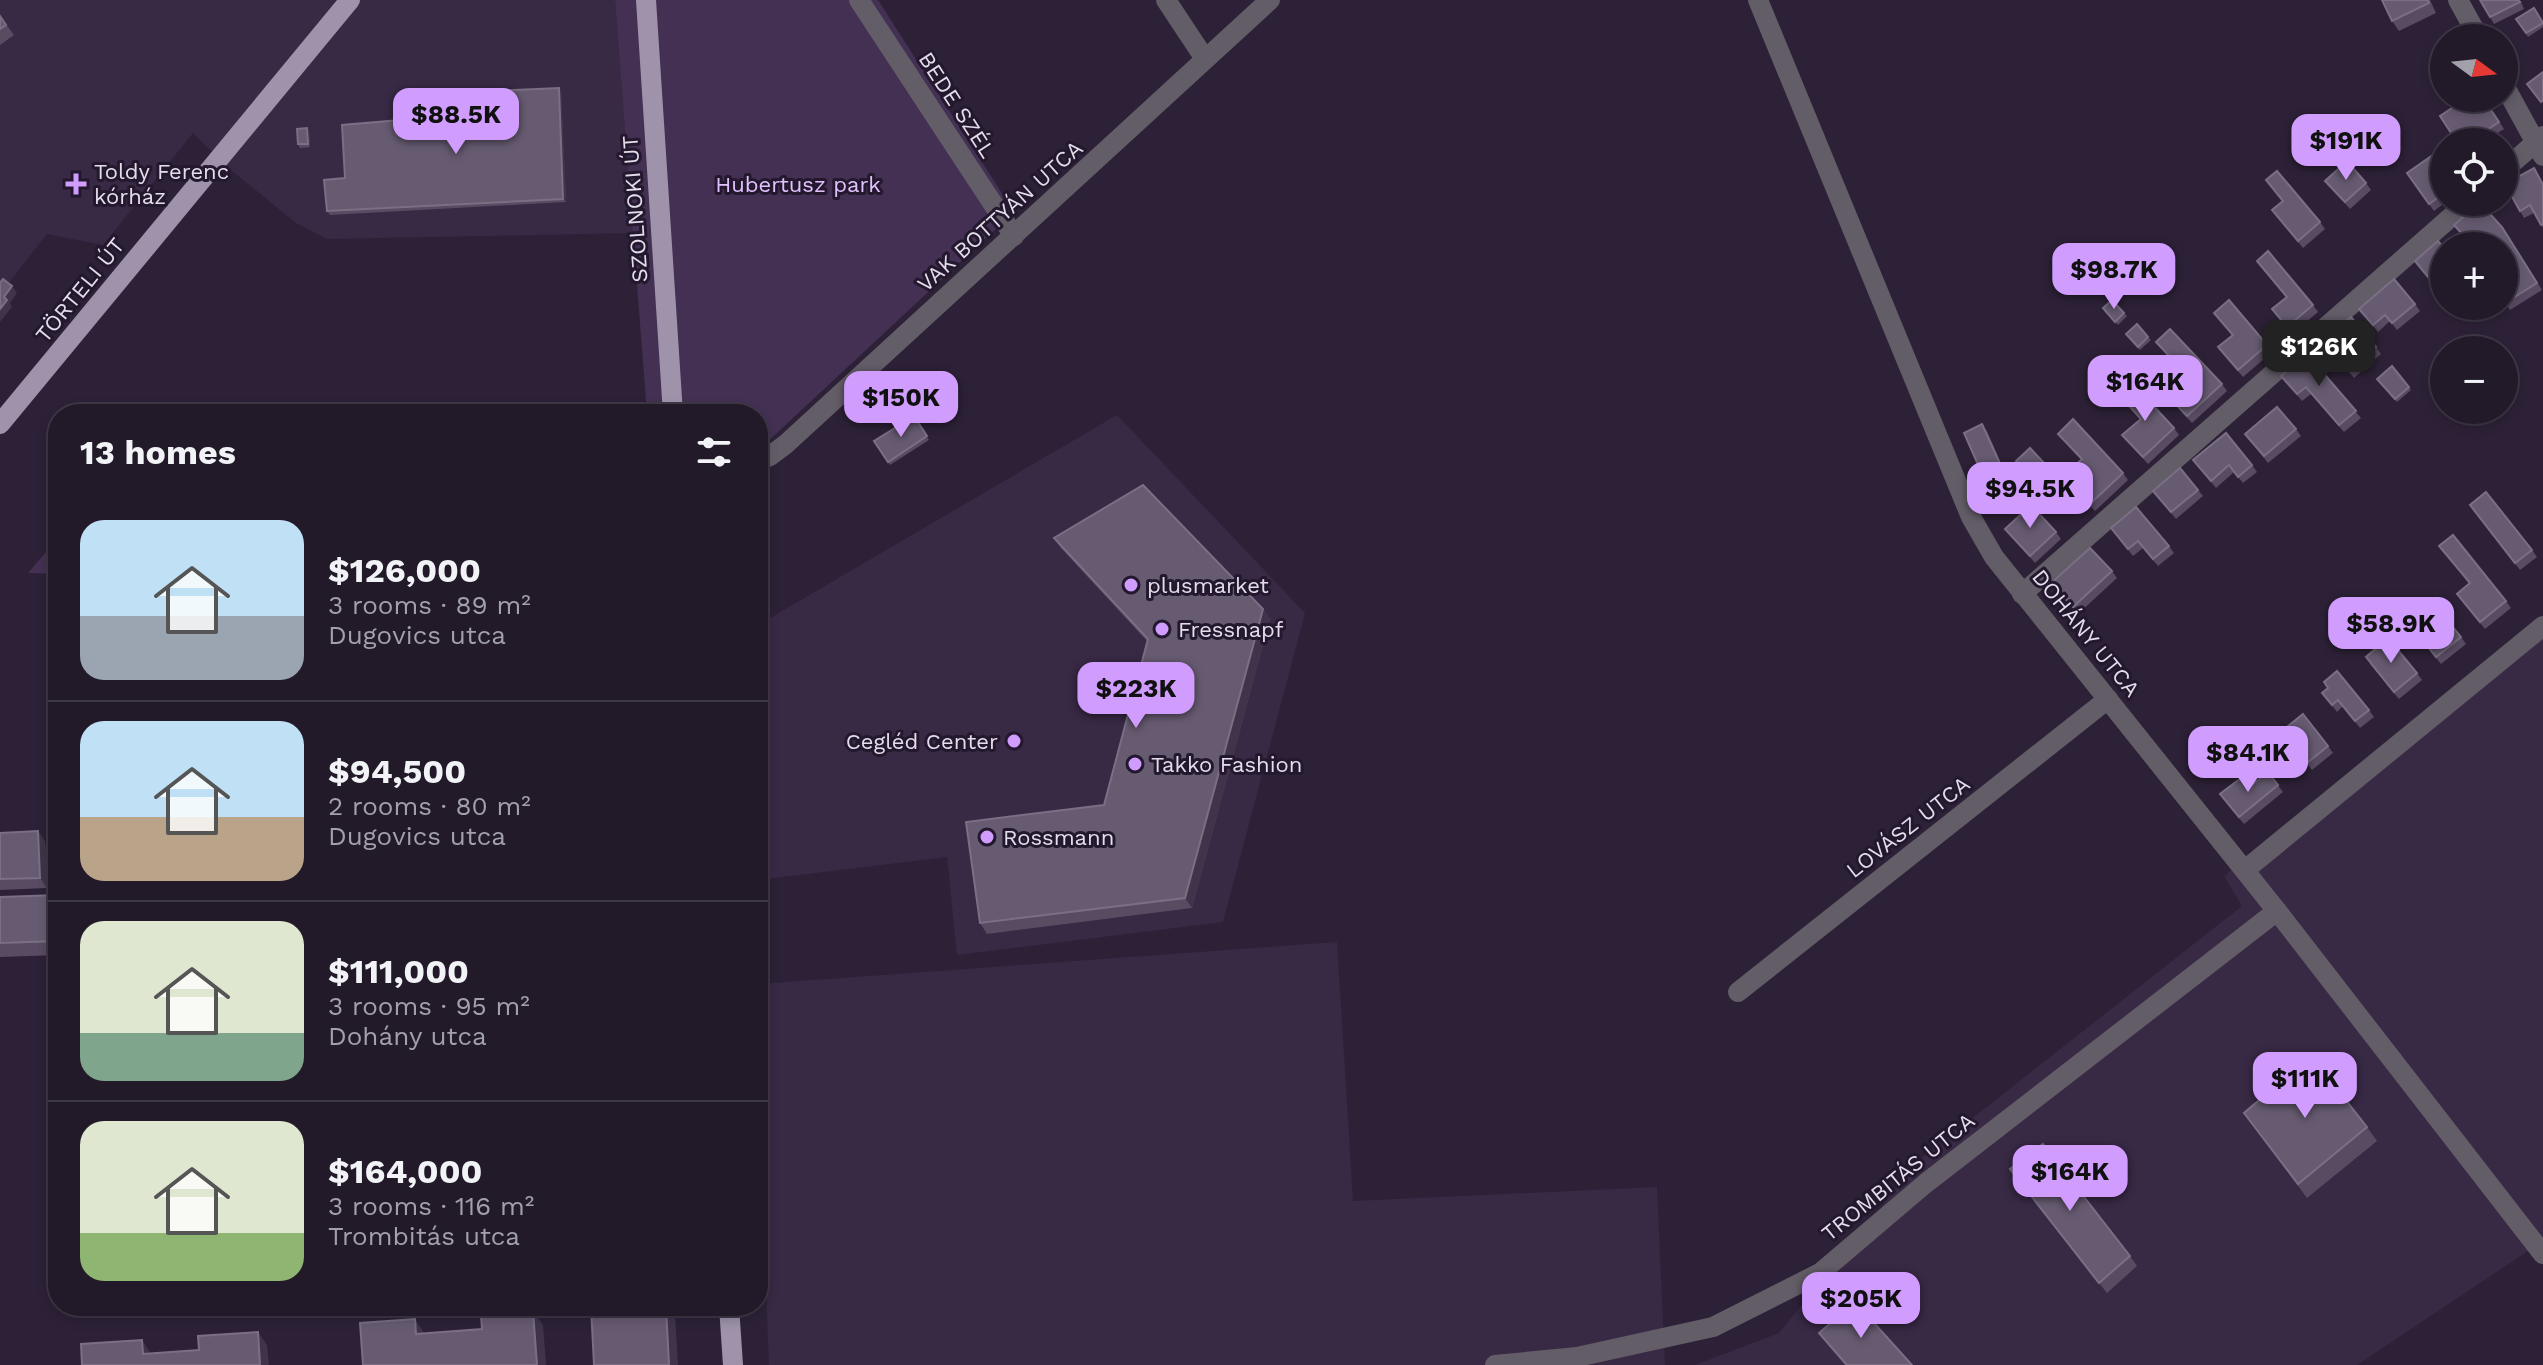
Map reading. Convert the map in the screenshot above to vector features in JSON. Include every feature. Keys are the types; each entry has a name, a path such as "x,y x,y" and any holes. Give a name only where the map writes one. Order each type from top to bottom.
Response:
{"main road":[{"name":"TÖRTELI ÚT","path":"0,424 350,0"},
{"name":"SZOLNOKI ÚT","path":"646,0 672,404"},
{"path":"730,1316 733,1365"}],"street":[{"name":"BEDE SZÉL","path":"859,0 1014,236"},
{"path":"1166,0 1205,59"},
{"name":"VAK BOTTYÁN UTCA","path":"768,457 786,444 1270,0"},
{"name":"DOHÁNY UTCA","path":"1758,0 1971,517 1994,557 2245,870 2543,1254"},
{"path":"2458,0 2471,24"},
{"path":"2518,108 2540,145 2518,160"},
{"path":"2022,594 2452,216"},
{"path":"2245,870 2543,626"},
{"name":"LOVÁSZ UTCA","path":"1738,992 2108,699"},
{"name":"TROMBITÁS UTCA","path":"1495,1365 1577,1357 1713,1327 1820,1273 1987,1135 2277,911"}],"shaded area":[{"path":"0,0 615,0 634,233 327,239 296,223 231,170 193,133 103,245 47,234 0,294"},
{"name":"Cegléd Center","path":"1117,415 1305,613 1223,922 957,955 947,857 768,879 768,619"},
{"path":"2543,616 2543,1241 2357,1365 1695,1365 1779,1333 1918,1161 2242,906 2224,876"},
{"path":"1337,942 1353,1201 1657,1187 1665,1365 769,1365 768,983"}],"green space":[{"name":"Hubertusz park","path":"615,0 878,0 1014,212 768,441 768,404 646,404"},
{"path":"48,550 48,574 28,573"}],"building":[{"path":"2382,0 2428,0 2429,3 2392,21"},
{"path":"2480,0 2518,0 2520,2 2490,17"},
{"path":"2534,8 2543,23 2526,33 2516,19"},
{"path":"2543,72 2543,100 2541,102 2527,84"},
{"path":"559,88 563,199 327,211 324,180 345,178 342,125 471,114 470,92"},
{"path":"2446,112 2492,112 2499,122 2490,128 2448,128 2440,116"},
{"path":"307,128 308,144 298,144 297,129"},
{"path":"2430,157 2430,203 2429,204 2407,173"},
{"path":"2347,161 2366,183 2345,202 2325,181"},
{"path":"2534,168 2543,185 2543,224 2530,205 2520,211 2518,207 2518,177"},
{"path":"2277,171 2320,222 2298,241 2272,210 2283,201 2266,180"},
{"path":"2465,216 2492,216 2505,232 2460,232 2454,225"},
{"path":"2430,248 2430,279 2415,261"},
{"path":"2268,251 2313,305 2287,327 2272,309 2287,297 2257,261"},
{"path":"2518,253 2537,283 2518,295"},
{"path":"3,279 12,286 0,309 0,283"},
{"path":"2394,279 2415,304 2392,323 2385,315 2373,325 2359,309"},
{"path":"2112,300 2124,313 2115,322 2103,308"},
{"path":"2229,300 2267,345 2238,370 2218,347 2233,335 2214,313"},
{"path":"2351,317 2376,347 2349,371 2323,341"},
{"path":"2137,324 2148,337 2138,347 2126,334"},
{"path":"2170,329 2222,384 2187,416 2167,395 2188,376 2156,342"},
{"path":"2307,354 2356,411 2339,425 2306,387 2297,394 2281,376"},
{"path":"2392,366 2409,387 2395,399 2377,379"},
{"path":"2134,385 2174,428 2143,457 2122,435 2141,419 2121,397"},
{"path":"2277,407 2296,429 2264,456 2245,434"},
{"path":"914,416 927,436 888,462 874,441"},
{"path":"2073,419 2123,473 2090,504 2064,476 2082,459 2058,434"},
{"path":"1982,424 2002,468 1983,476 1964,433"},
{"path":"2226,433 2252,465 2238,477 2229,465 2211,481 2193,460"},
{"path":"2030,448 2061,481 2047,494 2016,461"},
{"path":"2180,468 2198,490 2171,512 2153,491"},
{"path":"1143,485 1263,609 1185,898 980,923 966,822 1104,805 1148,639 1054,538"},
{"path":"2486,492 2532,550 2515,563 2470,505"},
{"path":"2031,505 2056,532 2030,556 2005,529"},
{"path":"2136,507 2169,546 2153,559 2138,541 2128,549 2111,528"},
{"path":"2453,535 2506,601 2480,622 2457,594 2470,583 2439,546"},
{"path":"2090,548 2112,571 2073,607 2051,583"},
{"path":"2434,604 2461,637 2436,657 2410,624"},
{"path":"2388,638 2417,673 2394,692 2366,657"},
{"path":"2337,671 2369,710 2355,721 2338,700 2332,705 2322,693 2328,688 2324,682"},
{"path":"2303,714 2328,746 2307,763 2282,731"},
{"path":"2268,772 2278,785 2239,817 2220,794 2241,778 2248,788"},
{"path":"38,831 40,878 0,879 0,833"},
{"path":"48,895 48,941 0,943 0,897"},
{"path":"2311,1056 2367,1127 2298,1184 2244,1113"},
{"path":"2043,1144 2130,1256 2099,1283 2010,1169"},
{"path":"1855,1302 1912,1365 1847,1365 1819,1333"},
{"path":"481,1316 533,1316 537,1365 363,1365 360,1323 415,1319 416,1334 482,1329"},
{"path":"592,1316 667,1316 669,1365 594,1365"},
{"path":"258,1332 260,1365 82,1365 81,1344 142,1340 143,1354 199,1350 198,1336"}],"place":[{"name":"Toldy Ferenc kórház","path":"76,184"},
{"name":"plusmarket","path":"1131,585"},
{"name":"Fressnapf","path":"1162,629"},
{"name":"Cegléd Center","path":"1014,741"},
{"name":"Takko Fashion","path":"1135,764"},
{"name":"Rossmann","path":"987,837"}]}
